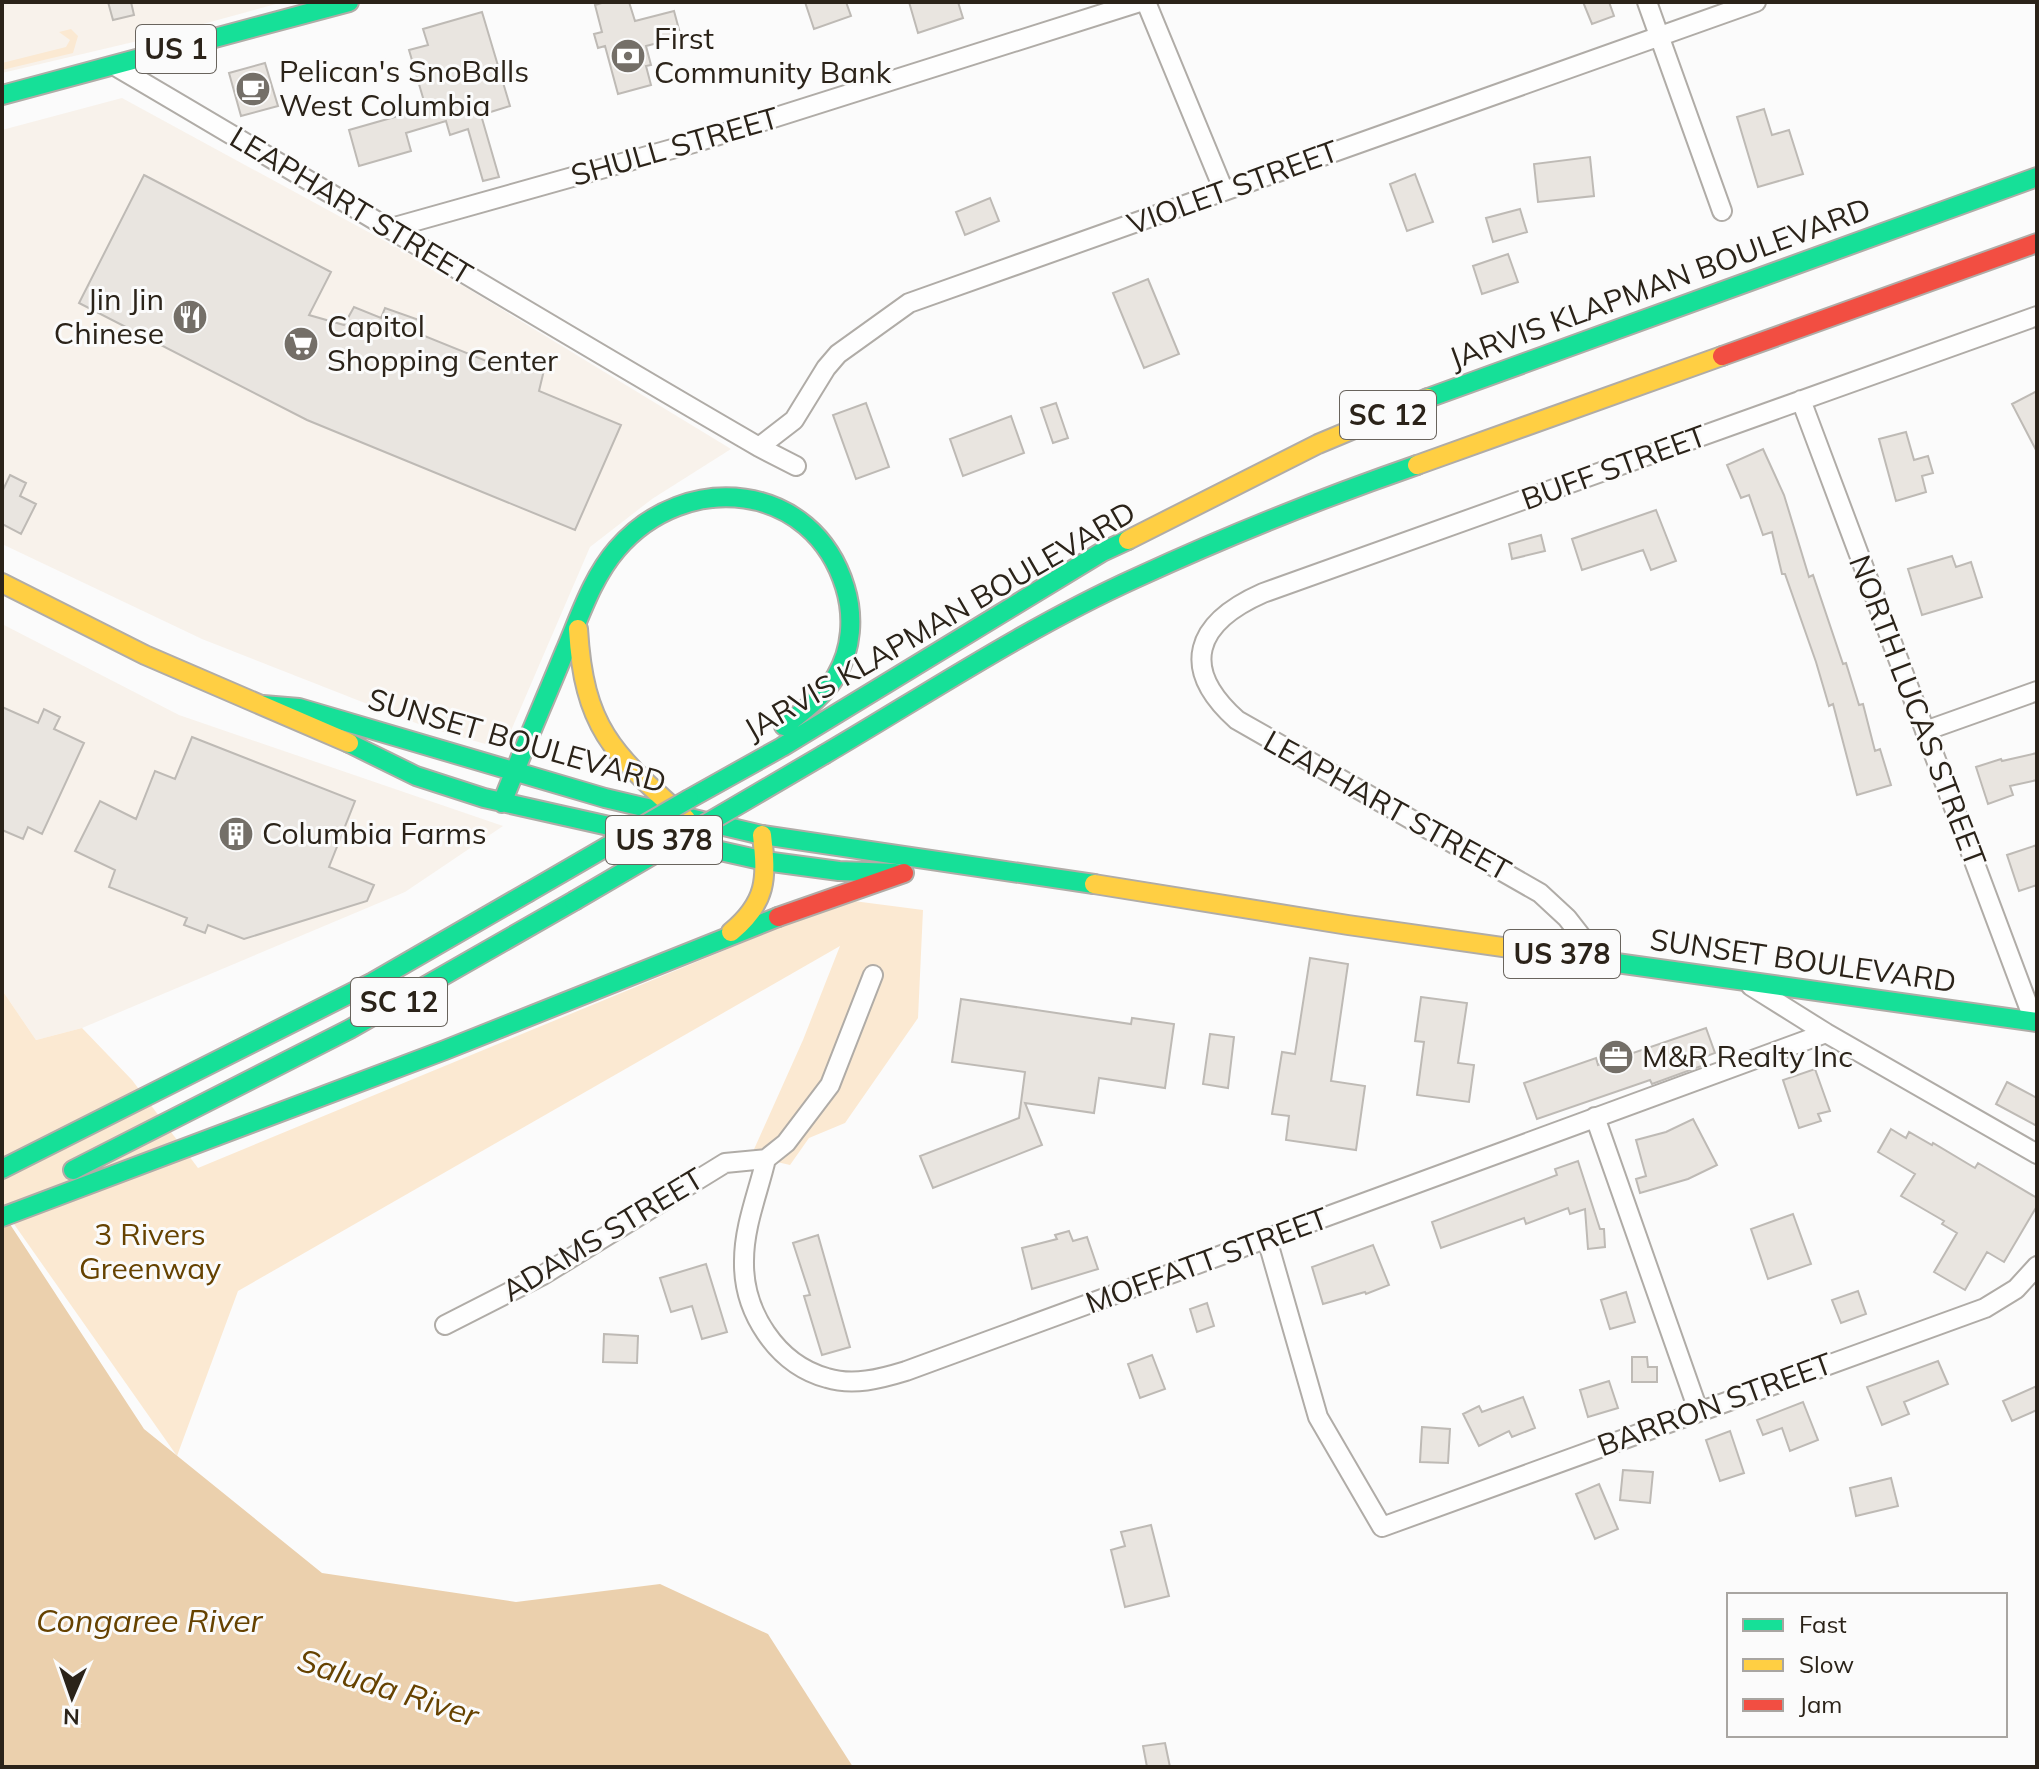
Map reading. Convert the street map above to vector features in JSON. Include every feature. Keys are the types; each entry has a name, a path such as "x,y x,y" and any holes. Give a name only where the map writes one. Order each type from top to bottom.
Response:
{"main road":[{"name":"US 1","path":"2,95 349,2"},
{"name":"JARVIS KLAPMAN BOULEVARD","path":"773,744 1102,552 1318,444 1419,401 2037,177"},
{"name":"JARVIS KLAPMAN BOULEVARD","path":"2,1207 350,1029 1038,628 1135,578 1343,491 2037,243"},
{"path":"1941,278 2037,253"},
{"path":"502,803 578,622 586,595 604,564 629,536 658,514 691,501 728,496 764,501 797,516 824,541 842,573 851,608 843,662 824,692 773,744"},
{"name":"SUNSET BOULEVARD","path":"2,583 145,655 263,705 416,776 502,803 765,861 839,871 904,873 1026,885 1087,883"},
{"path":"578,622 578,665 591,715 627,766 686,819"},
{"name":"SUNSET BOULEVARD","path":"263,705 325,714 514,772 686,819 762,835 1348,925 2036,1022"},
{"name":"SC 12","path":"2,1169 373,982 689,799 773,744"},
{"path":"725,937 748,919 765,888 762,835"},
{"path":"2,1217 509,1026 848,890 904,873"}],"street":[{"name":"SHULL STREET","path":"391,228 697,142 1140,2"},
{"path":"1146,2 1224,191"},
{"path":"1647,2 1722,211"},
{"name":"VIOLET STREET","path":"759,447 794,420 838,354 909,303 1756,2"},
{"name":"LEAPHART STREET","path":"115,66 391,228 538,319 796,466"},
{"name":"BUFF STREET","path":"1205,641 1216,623 1231,610 1263,593 2037,316"},
{"name":"NORTH LUCAS STREET","path":"1801,400 2036,1022"},
{"name":"LEAPHART STREET","path":"1205,641 1202,674 1212,695 1237,720 1540,893 1567,918 1599,959"},
{"path":"1925,731 2037,691"},
{"path":"766,1159 786,1143 830,1085 873,975"},
{"path":"1746,982 1826,1033 2037,1154"},
{"name":"MOFFATT STREET","path":"766,1159 745,1243 744,1282 748,1300 765,1332 794,1361 826,1378 863,1381 906,1371 1826,1033"},
{"path":"1595,1117 1698,1410"},
{"name":"ADAMS STREET","path":"445,1325 543,1275 725,1163 766,1159"},
{"name":"BARRON STREET","path":"1267,1239 1318,1417 1382,1527 1985,1308 2016,1289 2037,1266"}],"shaded area":[{"path":"2,2 283,2 163,35 2,73"},
{"path":"122,98 429,265 731,449 652,499 590,547 503,749 426,727 202,639 2,544 2,130"},
{"path":"2,624 179,715 503,826 405,892 82,1028 36,1040 2,990"}],"green space":[{"path":"71,29 78,36 73,53 2,70 2,63 66,47 70,40 59,32"},
{"name":"3 Rivers Greenway","path":"846,900 923,910 918,1018 845,1123 809,1138 790,1165 751,1156 803,1040 840,946 238,1291 177,1456 2,1207 2,990 36,1040 82,1028 132,1080 198,1168"}],"water":[{"name":"Congaree River","path":"2,1212 144,1429 322,1573 516,1602 660,1584 768,1634 853,1767 2,1767"}],"building":[{"path":"108,2 131,2 134,15 113,20"},
{"name":"First Community Bank","path":"629,2 635,21 674,11 681,37 646,46 651,65 646,66 651,85 618,94 605,46 598,48 594,34 602,32 595,5"},
{"path":"805,2 846,2 851,16 814,29"},
{"path":"909,2 958,2 963,18 918,33"},
{"path":"1583,2 1609,2 1614,16 1592,24"},
{"path":"482,12 510,106 481,115 499,177 483,181 468,129 450,135 446,121 406,133 411,151 359,166 349,130 426,108 409,50 428,45 423,29"},
{"name":"Pelican's SnoBalls West Columbia","path":"265,63 278,106 241,116 229,73"},
{"path":"1764,109 1772,135 1789,130 1803,174 1758,187 1737,117"},
{"path":"1590,157 1594,196 1538,202 1534,164"},
{"path":"1415,174 1433,222 1407,231 1390,184"},
{"name":"Capitol Shopping Center","path":"144,175 331,272 309,315 344,325 354,307 381,318 385,308 422,321 417,333 501,367 505,354 544,370 539,391 621,425 575,530 307,420 79,303"},
{"path":"990,198 999,221 965,235 956,212"},
{"path":"1520,209 1527,232 1493,242 1486,218"},
{"path":"1508,254 1518,282 1482,294 1473,266"},
{"path":"1148,279 1179,354 1144,368 1113,293"},
{"path":"2037,391 2037,452 2012,404"},
{"path":"866,403 889,467 856,479 833,415"},
{"path":"1056,403 1068,438 1053,443 1041,408"},
{"path":"1011,416 1024,453 963,476 950,439"},
{"path":"1906,432 1914,460 1928,456 1933,473 1922,476 1926,492 1896,501 1879,439"},
{"path":"1763,449 1784,495 1809,577 1813,575 1843,664 1846,663 1859,705 1863,704 1875,751 1880,749 1891,785 1857,795 1833,704 1829,706 1785,574 1782,574 1772,532 1763,535 1749,495 1741,498 1727,465"},
{"path":"10,475 26,483 20,496 36,504 21,534 2,524 2,492"},
{"path":"1656,510 1676,561 1651,570 1643,550 1582,570 1572,539"},
{"path":"1541,535 1545,551 1512,559 1509,544"},
{"path":"1952,556 1956,567 1971,562 1982,597 1922,615 1908,569"},
{"path":"2,707 38,723 44,709 60,717 54,729 84,743 42,834 28,827 23,839 2,830"},
{"name":"Columbia Farms","path":"192,737 355,801 329,867 374,885 367,901 244,939 208,925 205,933 184,925 187,918 109,887 115,870 75,851 100,801 136,819 155,771 175,779"},
{"path":"2037,753 2037,780 2010,786 2013,795 1988,804 1976,767"},
{"path":"2037,845 2037,885 2019,891 2007,855"},
{"path":"1310,958 1348,964 1331,1081 1365,1086 1356,1150 1286,1140 1289,1116 1272,1114 1282,1052 1295,1054"},
{"path":"1421,997 1467,1003 1458,1063 1474,1065 1469,1102 1417,1095 1424,1042 1415,1041"},
{"path":"961,999 1131,1024 1132,1018 1174,1024 1165,1088 1099,1078 1094,1113 1025,1103 1042,1145 933,1188 920,1156 1019,1118 1025,1072 952,1062"},
{"path":"1706,1028 1715,1053 1704,1057 1707,1064 1537,1119 1524,1083 1596,1058 1598,1065"},
{"path":"1210,1034 1234,1037 1228,1088 1203,1084"},
{"path":"1815,1069 1830,1111 1818,1114 1821,1121 1799,1128 1783,1080"},
{"path":"2007,1082 2037,1098 2037,1126 1996,1104"},
{"path":"1693,1119 1717,1165 1688,1179 1640,1193 1636,1179 1646,1176 1636,1140 1666,1132"},
{"path":"1891,1129 1906,1138 1909,1132 1933,1143 1975,1168 1978,1163 2037,1198 2037,1206 2004,1262 1987,1252 1965,1290 1934,1272 1957,1233 1942,1224 1944,1221 1901,1196 1915,1174 1878,1152"},
{"path":"1578,1161 1600,1229 1604,1229 1605,1247 1588,1249 1585,1209 1570,1214 1568,1208 1526,1224 1524,1218 1441,1248 1432,1222 1557,1175 1555,1169"},
{"path":"1793,1214 1811,1264 1768,1279 1751,1229"},
{"path":"1069,1231 1073,1241 1087,1237 1098,1269 1032,1289 1022,1248 1057,1239 1055,1235"},
{"path":"818,1235 850,1347 822,1355 804,1296 810,1295 793,1243"},
{"path":"1373,1245 1389,1285 1323,1304 1312,1267"},
{"path":"706,1264 727,1332 702,1339 692,1306 671,1312 660,1278"},
{"path":"1858,1291 1866,1314 1841,1323 1832,1300"},
{"path":"1626,1292 1635,1322 1610,1329 1601,1300"},
{"path":"1207,1303 1214,1326 1197,1332 1190,1309"},
{"path":"604,1334 638,1336 637,1363 603,1362"},
{"path":"1152,1355 1165,1389 1140,1398 1128,1364"},
{"path":"1632,1357 1647,1357 1648,1367 1657,1367 1657,1382 1632,1382"},
{"path":"1938,1361 1948,1384 1904,1402 1909,1414 1882,1425 1867,1387"},
{"path":"1609,1381 1618,1408 1588,1417 1580,1390"},
{"path":"2037,1386 2037,1410 2012,1421 2003,1401"},
{"path":"1523,1397 1535,1428 1512,1437 1509,1431 1479,1446 1463,1414 1479,1406 1482,1412"},
{"path":"1803,1402 1818,1440 1790,1451 1782,1428 1763,1435 1757,1420"},
{"path":"1422,1427 1450,1429 1448,1463 1420,1462"},
{"path":"1730,1431 1744,1473 1720,1481 1706,1440"},
{"path":"1623,1470 1653,1472 1650,1503 1620,1500"},
{"path":"1891,1478 1898,1506 1856,1516 1850,1488"},
{"path":"1599,1484 1618,1529 1595,1539 1576,1494"},
{"path":"1151,1525 1169,1596 1125,1607 1111,1550 1125,1546 1121,1532"},
{"path":"1165,1743 1170,1767 1147,1767 1143,1746"}],"traffic: fast":[{"path":"2,95 349,2"},
{"path":"1428,398 2037,177"},
{"path":"825,754 1017,639 1096,597 1240,532 1417,465"},
{"path":"502,803 600,572 617,549 645,523 677,506 711,498 745,499 777,508 806,526 829,552 848,598 848,644 836,676 813,703 784,726"},
{"path":"689,799 782,747 1102,552 1128,540"},
{"path":"263,705 299,708 605,798 762,835 1094,884"},
{"path":"349,743 416,776 484,798 765,861 839,871 895,873"},
{"path":"574,901 825,754"},
{"path":"527,893 689,799"},
{"path":"2,1169 373,982 527,893"},
{"path":"73,1170 350,1029 574,901"},
{"path":"2,1217 445,1050 778,917"},
{"path":"1538,952 2037,1022"}],"traffic: slow":[{"path":"1417,465 1722,356"},
{"path":"1128,540 1318,444 1428,398"},
{"path":"2,583 145,655 349,743"},
{"path":"578,629 587,692 607,738 640,776 686,819"},
{"path":"731,932 752,910 762,889 762,835"},
{"path":"1094,884 1538,952"}],"traffic: jam":[{"path":"1722,356 2037,243"},
{"path":"778,917 904,873"}],"place":[{"name":"First Community Bank","path":"628,56"},
{"name":"Pelican's SnoBalls West Columbia","path":"253,89"},
{"name":"Jin Jin Chinese","path":"190,317"},
{"name":"Capitol Shopping Center","path":"301,344"},
{"name":"Columbia Farms","path":"236,834"},
{"name":"M&R Realty Inc","path":"1616,1057"}],"water label":[{"name":"Saluda River","path":"388,1688"}]}
